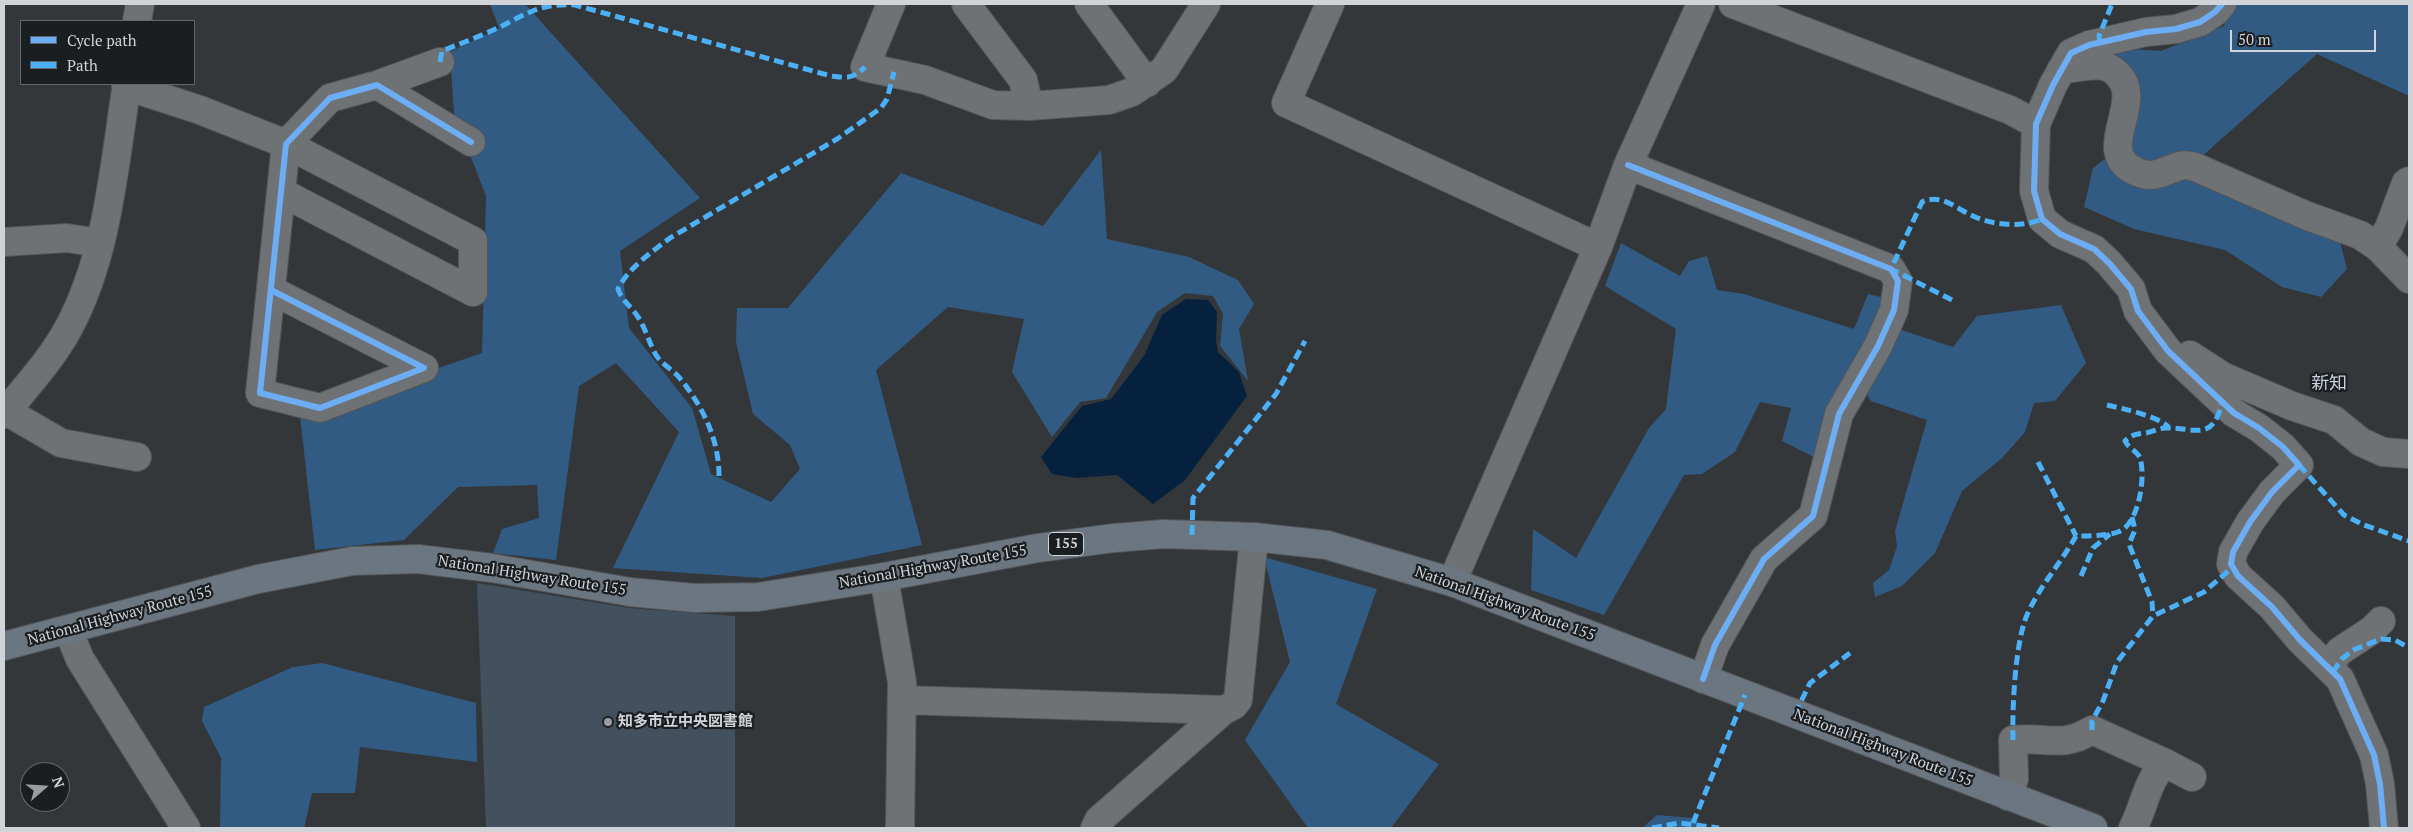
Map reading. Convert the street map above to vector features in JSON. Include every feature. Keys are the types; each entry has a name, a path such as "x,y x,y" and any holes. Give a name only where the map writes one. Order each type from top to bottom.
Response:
{"highway":[{"name":"National Highway Route 155","path":"4,646 258,579 352,561 418,558 492,568 630,592 694,598 758,597 884,577 1038,548 1114,538 1164,534 1254,537 1327,544 1452,582 2093,828"}],"street":[{"path":"137,20 140,4"},
{"path":"891,4 865,67 925,80 993,105 1029,106 1109,100 1132,92 1164,70 1206,4"},
{"path":"966,4 1023,80 1029,106"},
{"path":"1089,4 1147,83"},
{"path":"1330,4 1286,103 1598,247"},
{"path":"1452,582 1598,247 1628,165 1701,4"},
{"path":"1733,4 2010,110 2036,124"},
{"path":"2222,4 2215,12 2200,22 2176,30 2146,32 2089,45 2071,53 2036,124 2034,191 2042,219 2060,234 2094,249 2109,263 2131,289 2138,311 2168,351 2219,400 2234,413 2259,428 2283,447 2299,465 2272,492 2250,522 2233,552 2231,564 2238,576 2272,607 2340,680 2374,755 2380,784 2384,828"},
{"path":"271,290 424,368 320,408 260,392 286,144 330,98 377,85 440,62"},
{"path":"2061,70 2104,66 2114,70 2122,79 2127,96 2118,142 2119,154 2131,170 2152,176 2182,165 2195,167 2306,215 2360,235 2378,247 2409,279"},
{"path":"137,457 61,443 5,412 50,356 67,330 93,272 100,243 127,85 200,110 286,144 473,241 473,292 281,192"},
{"path":"377,85 471,142"},
{"path":"1628,165 1891,269 1898,281 1894,310 1878,346 1839,414 1813,516 1764,559 1714,645 1703,679"},
{"path":"2378,247 2389,228 2406,183 2409,181"},
{"path":"4,242 67,238 100,243"},
{"path":"2161,342 2186,353 2224,378 2292,406 2334,420 2361,442 2383,452 2409,454"},
{"path":"1095,828 1099,820 1224,710 1234,705 1238,700 1254,537"},
{"path":"884,577 902,682 900,828"},
{"path":"2327,666 2340,651 2372,630 2381,620"},
{"path":"68,630 80,659 186,828"},
{"path":"902,700 1224,710"},
{"path":"2008,796 2014,779 2013,740 2029,738 2066,742 2078,739 2092,730 2192,776"},
{"path":"2132,828 2143,808 2150,784 2165,764"}],"shaded area":[{"path":"490,4 525,4 700,198 620,251 629,328 692,408 711,474 771,502 800,469 790,445 753,414 736,342 737,308 788,308 901,173 1043,226 1101,150 1107,239 1189,257 1238,280 1254,304 1239,329 1248,381 1220,346 1223,314 1213,296 1185,293 1157,312 1106,398 1080,402 1052,437 1012,372 1024,319 948,307 876,370 922,545 762,578 613,568 679,432 616,363 579,386 556,560 493,553 502,529 539,518 537,485 458,487 404,540 315,550 300,416 482,353 486,196 454,113 450,52 499,28"},
{"path":"2233,4 2409,4 2409,96 2317,54 2182,174 2340,242 2347,269 2321,297 2282,287 2225,250 2134,229 2084,207 2093,168 2130,140 2135,73 2102,58 2102,47 2161,51 2224,26"},
{"path":"1621,243 1680,276 1689,261 1707,256 1717,290 1744,294 1854,329 1868,294 1885,298 1880,323 1953,347 1977,316 2061,305 2086,363 2055,401 2034,403 2025,432 2002,458 1962,491 1935,553 1902,586 1875,597 1873,583 1889,570 1897,546 1895,531 1927,420 1871,401 1864,390 1818,459 1782,441 1791,408 1760,402 1735,452 1702,474 1684,475 1604,615 1531,590 1533,529 1576,558 1649,428 1666,409 1676,329 1605,286"},
{"path":"1186,299 1208,300 1217,312 1216,342 1218,352 1239,372 1247,396 1185,480 1153,504 1117,475 1077,478 1052,474 1041,457 1082,406 1111,399 1144,356 1162,315"},
{"path":"1264,557 1377,589 1336,704 1439,764 1391,828 1308,828 1245,740 1290,662"},
{"path":"322,663 476,703 477,762 360,747 355,793 312,793 304,828 220,828 221,758 202,721 204,707 293,667"},
{"path":"1657,815 1693,818 1708,828 1642,828"}],"building":[{"name":"知多市立中央図書館","path":"477,583 629,608 735,616 735,828 486,828"}],"marked path":[{"path":"2100,43 2099,36 2112,4"},
{"path":"440,62 442,51 520,17 554,5 575,5 831,76 850,77 865,67"},
{"path":"719,476 716,448 702,410 678,376 656,355 636,313 622,297 618,289 634,267 670,238 837,139 881,108 887,99 894,72"},
{"path":"1952,300 1891,269 1922,202 1936,199 1949,203 1989,222 2026,224 2042,219"},
{"path":"1192,535 1193,498 1276,394 1305,341"},
{"path":"2013,740 2017,659 2023,627 2032,605 2076,536 2103,535 2118,532 2125,528 2136,510 2141,487 2142,466 2139,456 2125,441 2135,435 2163,428 2194,430 2207,428 2213,424 2218,416 2222,403"},
{"path":"2107,405 2150,417 2169,428"},
{"path":"2038,462 2076,536"},
{"path":"2299,465 2344,515 2364,525 2409,541"},
{"path":"2132,517 2135,530 2129,544 2152,602 2153,616"},
{"path":"2081,576 2093,548 2110,534"},
{"path":"2092,730 2092,721 2103,701 2117,662 2153,616 2204,592 2233,567"},
{"path":"2333,672 2342,659 2353,650 2381,639 2395,640 2409,648"},
{"path":"1795,714 1810,683 1850,653"},
{"path":"1693,823 1745,695"},
{"path":"1652,828 1679,823 1719,828"}],"cycle path":[{"path":"2222,4 2215,12 2200,22 2176,29 2146,32 2089,45 2071,53 2053,85 2036,124 2034,191 2042,219 2060,234 2094,249 2109,263 2131,289 2138,311 2168,351 2234,413 2259,428 2283,447 2299,465 2272,492 2250,522 2233,552 2231,564 2238,576 2272,607 2300,640 2340,679 2374,755 2380,784 2384,828"},
{"path":"271,290 424,368 320,408 260,393 286,144 330,98 377,85 471,142"},
{"path":"1628,165 1891,269 1898,281 1894,310 1878,346 1839,414 1813,516 1764,559 1715,645 1703,679"}],"place":[{"name":"知多市立中央図書館","path":"608,722"}],"district":[{"name":"新知","path":"2329,384"}]}
